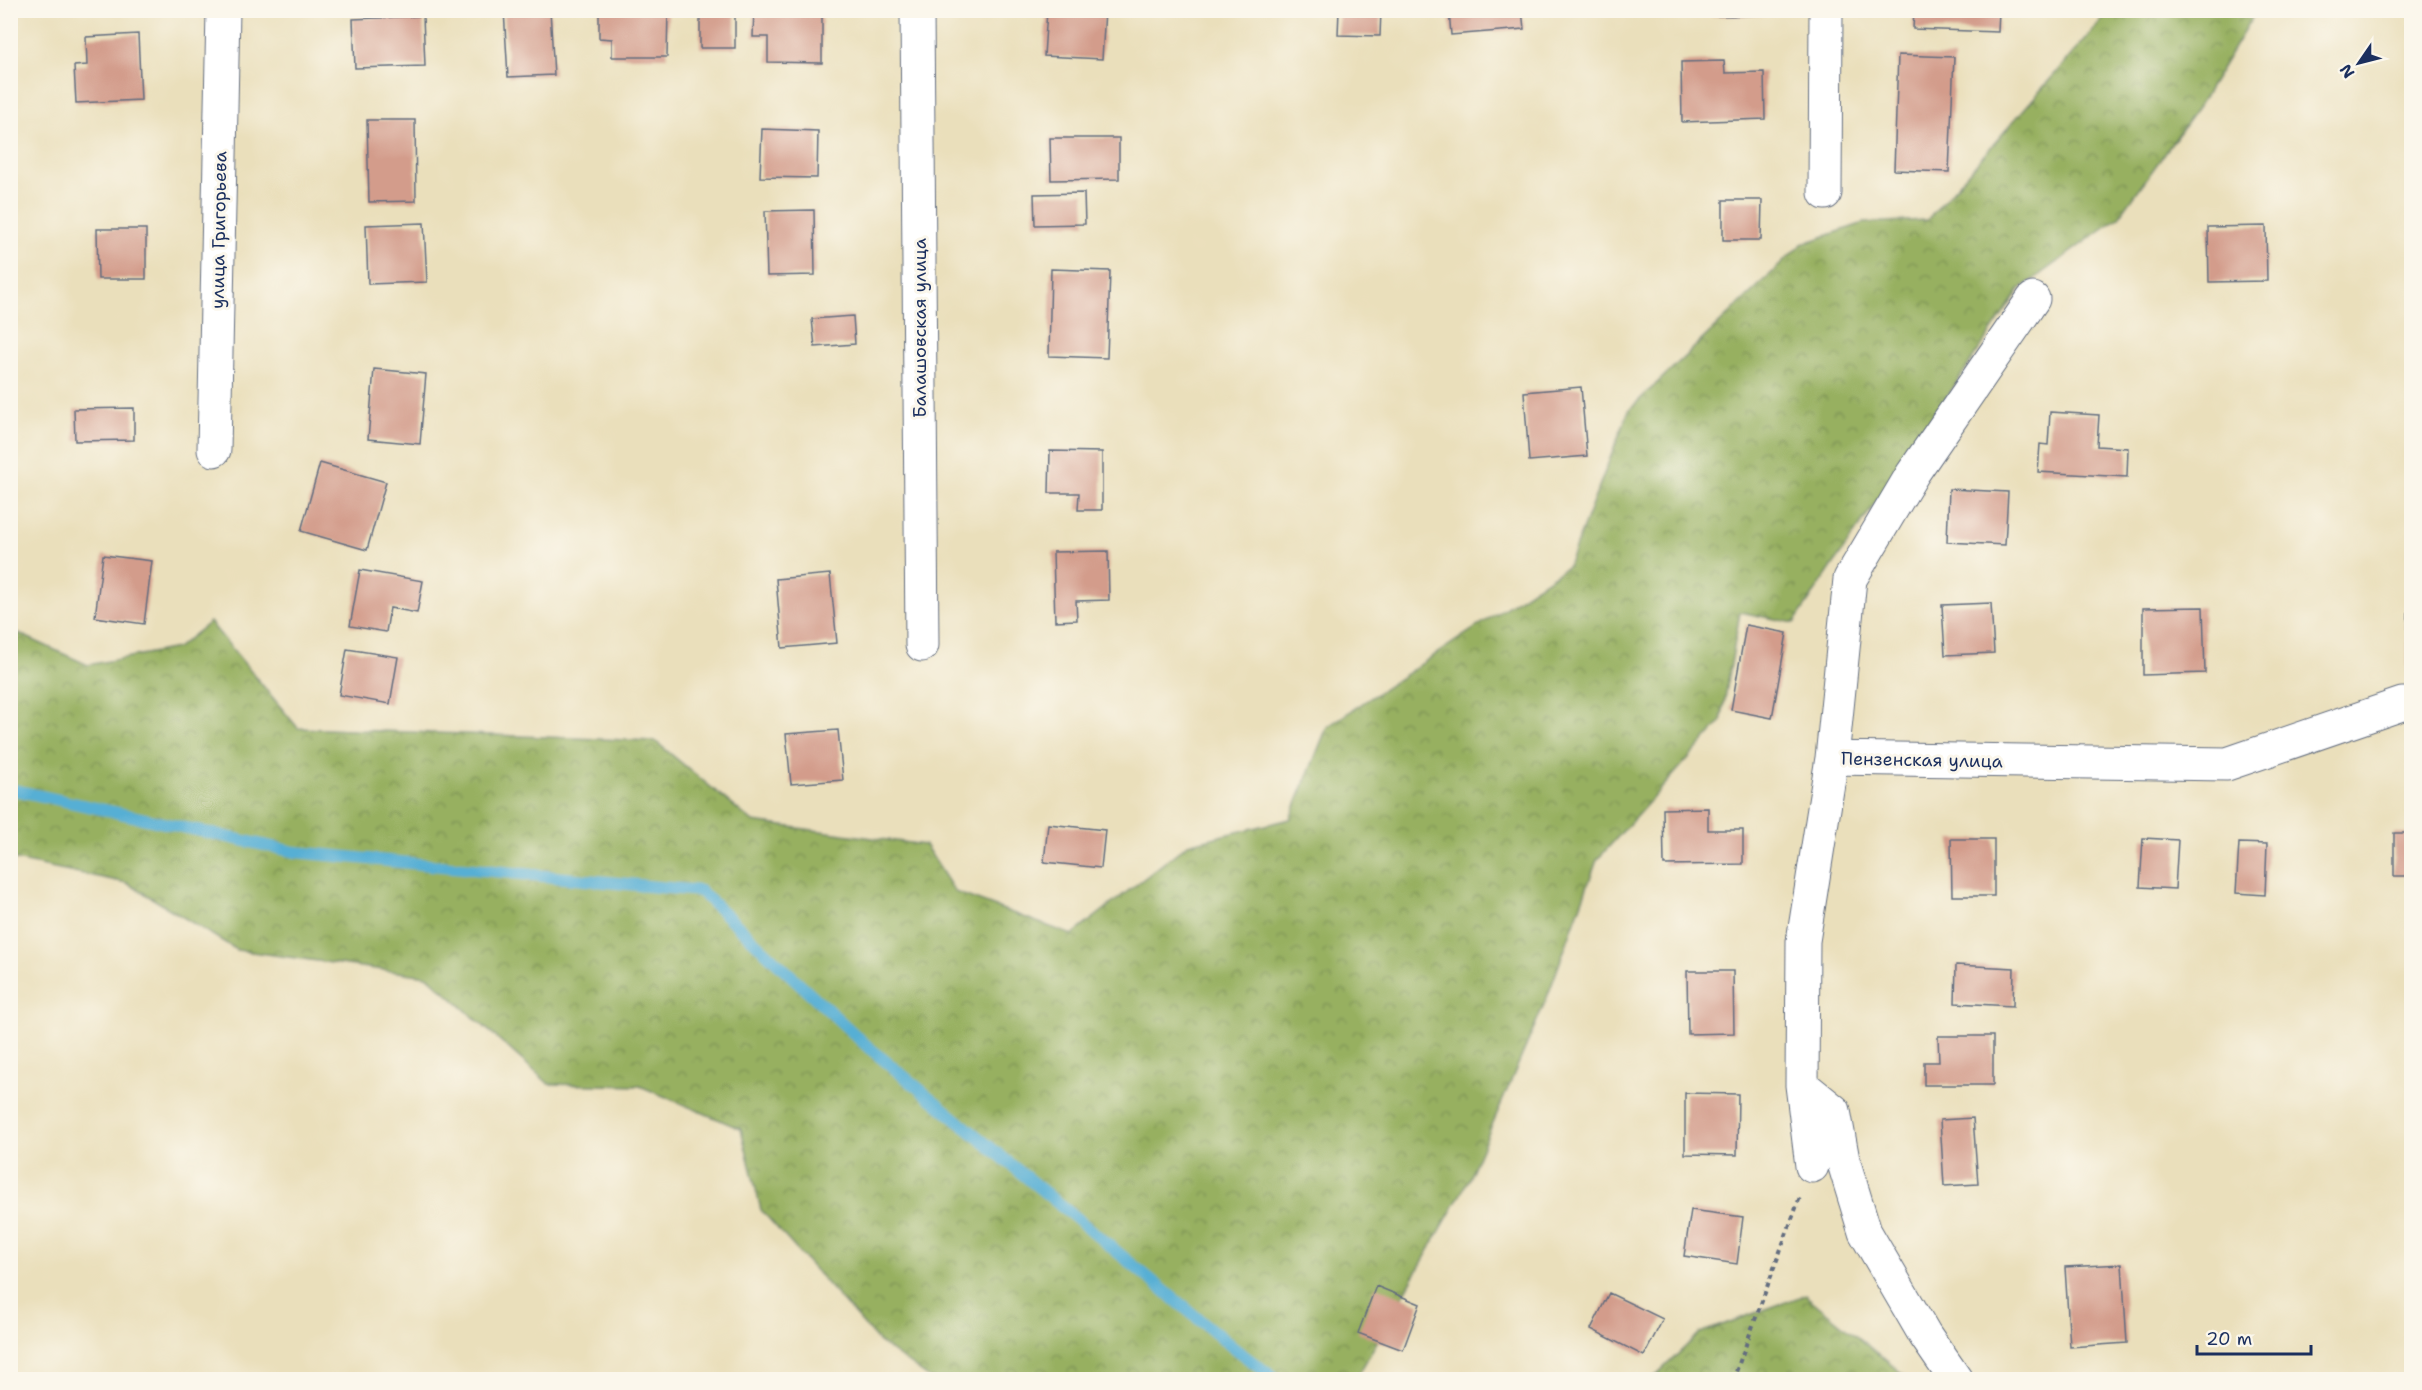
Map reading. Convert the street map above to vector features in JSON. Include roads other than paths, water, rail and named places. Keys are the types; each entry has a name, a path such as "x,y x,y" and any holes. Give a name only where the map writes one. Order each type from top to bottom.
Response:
{"street":[{"name":"улица Григорьева","path":"214,450 223,10"},
{"name":"Балашовская улица","path":"917,10 922,645"},
{"path":"1825,194 1826,10"},
{"path":"1832,758 1850,579 1913,472 2033,299"},
{"name":"Пензенская улица","path":"1812,1166 1802,1085 1803,941 1832,758 2227,764 2402,704 2412,704"},
{"path":"1802,1085 1834,1111 1843,1160 1865,1232 1925,1335 1956,1380"}],"waterway":[{"path":"10,789 295,852 700,891 867,1046 1235,1349 1277,1380"}]}
